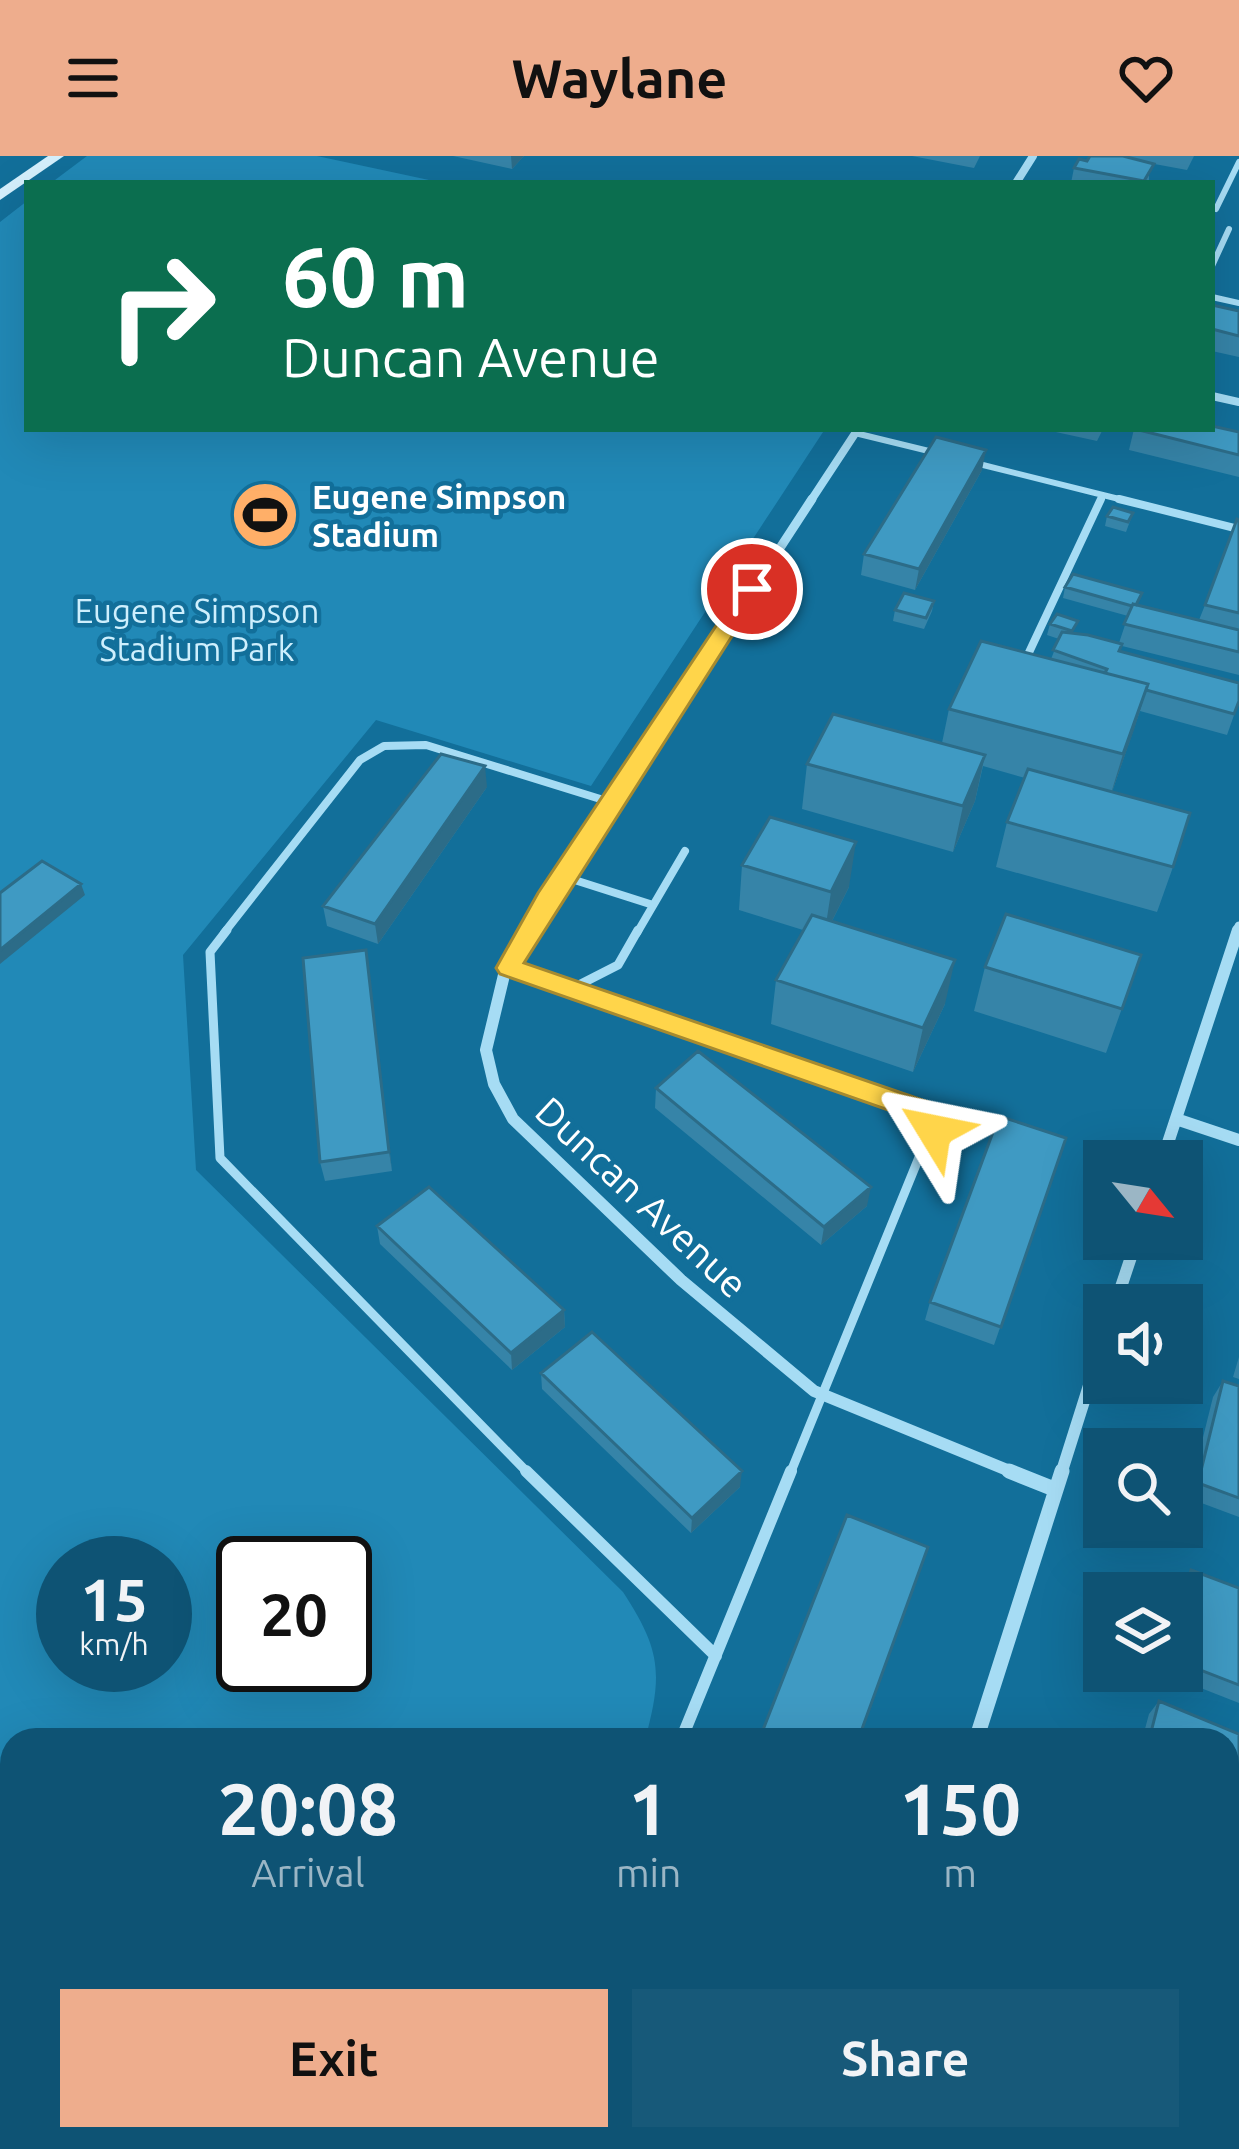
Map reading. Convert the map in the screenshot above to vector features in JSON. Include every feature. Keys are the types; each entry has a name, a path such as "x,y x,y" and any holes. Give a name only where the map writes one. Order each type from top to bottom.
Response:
{"street":[{"path":"0,196 57,156"},
{"name":"Duncan Avenue","path":"855,432 562,876 508,968 493,1007 486,1050 494,1084 513,1119 681,1280 825,1396 1054,1489"},
{"path":"1169,1140 1239,926"},
{"path":"1176,1119 1239,1141"},
{"path":"980,1728 1083,1401"}],"lane":[{"path":"1216,209 1239,162"},
{"path":"1215,259 1229,229"},
{"path":"860,432 945,455"},
{"path":"968,461 1239,529"},
{"path":"1024,663 1102,495"},
{"path":"610,802 426,745 384,746 360,760 210,952 220,1158 555,1500 716,1655"},
{"path":"571,989 618,964 685,851"},
{"path":"562,876 653,905"},
{"path":"508,968 930,1116 934,1131 686,1728"}],"green space":[{"path":"87,156 317,156 429,180 55,180"},
{"name":"Eugene Simpson Stadium Park","path":"24,203 24,432 823,432 591,786 376,720 183,955 196,1170 623,1592 645,1630 655,1663 648,1728 0,1728 0,222"}],"building":[{"path":"1090,156 1123,156 1154,164 1145,180 1139,180 1074,168 1079,159 1087,161"},
{"path":"1215,306 1239,311 1239,336 1215,330"},
{"path":"1215,427 1239,432 1239,455 1147,432 1215,432"},
{"path":"936,437 986,450 919,569 864,554"},
{"path":"1113,507 1133,513 1128,522 1107,516"},
{"path":"1239,520 1239,613 1205,605"},
{"path":"1073,574 1142,593 1132,606 1065,587"},
{"path":"904,593 934,601 926,618 895,610"},
{"path":"1133,604 1239,630 1239,652 1124,624"},
{"path":"1057,614 1078,621 1072,631 1050,624"},
{"path":"1062,632 1122,644 1119,651 1239,683 1234,714 1146,690 1148,684 1105,673 1107,669 1053,650"},
{"path":"981,641 1148,684 1123,754 949,709"},
{"path":"833,714 985,755 963,806 807,764"},
{"path":"441,754 485,766 375,924 323,906"},
{"path":"1028,769 1190,813 1173,867 1007,822"},
{"path":"770,817 856,842 831,892 742,865"},
{"path":"42,861 81,884 0,950 0,893"},
{"path":"1006,914 1141,955 1122,1009 985,967"},
{"path":"812,915 955,960 923,1028 776,980"},
{"path":"366,950 389,1152 320,1162 303,958"},
{"path":"698,1051 871,1187 824,1227 656,1088"},
{"path":"999,1116 1066,1138 1001,1327 930,1302"},
{"path":"429,1187 564,1310 511,1353 377,1226"},
{"path":"592,1332 742,1471 692,1518 541,1373"},
{"path":"1223,1381 1239,1386 1239,1498 1203,1485 1203,1463"},
{"path":"847,1515 928,1547 862,1728 764,1728"},
{"path":"1203,1574 1239,1588 1239,1685 1203,1671"},
{"path":"1159,1701 1224,1728 1152,1728"}],"place":[{"name":"Eugene Simpson Stadium","path":"265,515"}],"route":[{"path":"752,589 547,900 508,968 924,1112 934,1131"}]}
